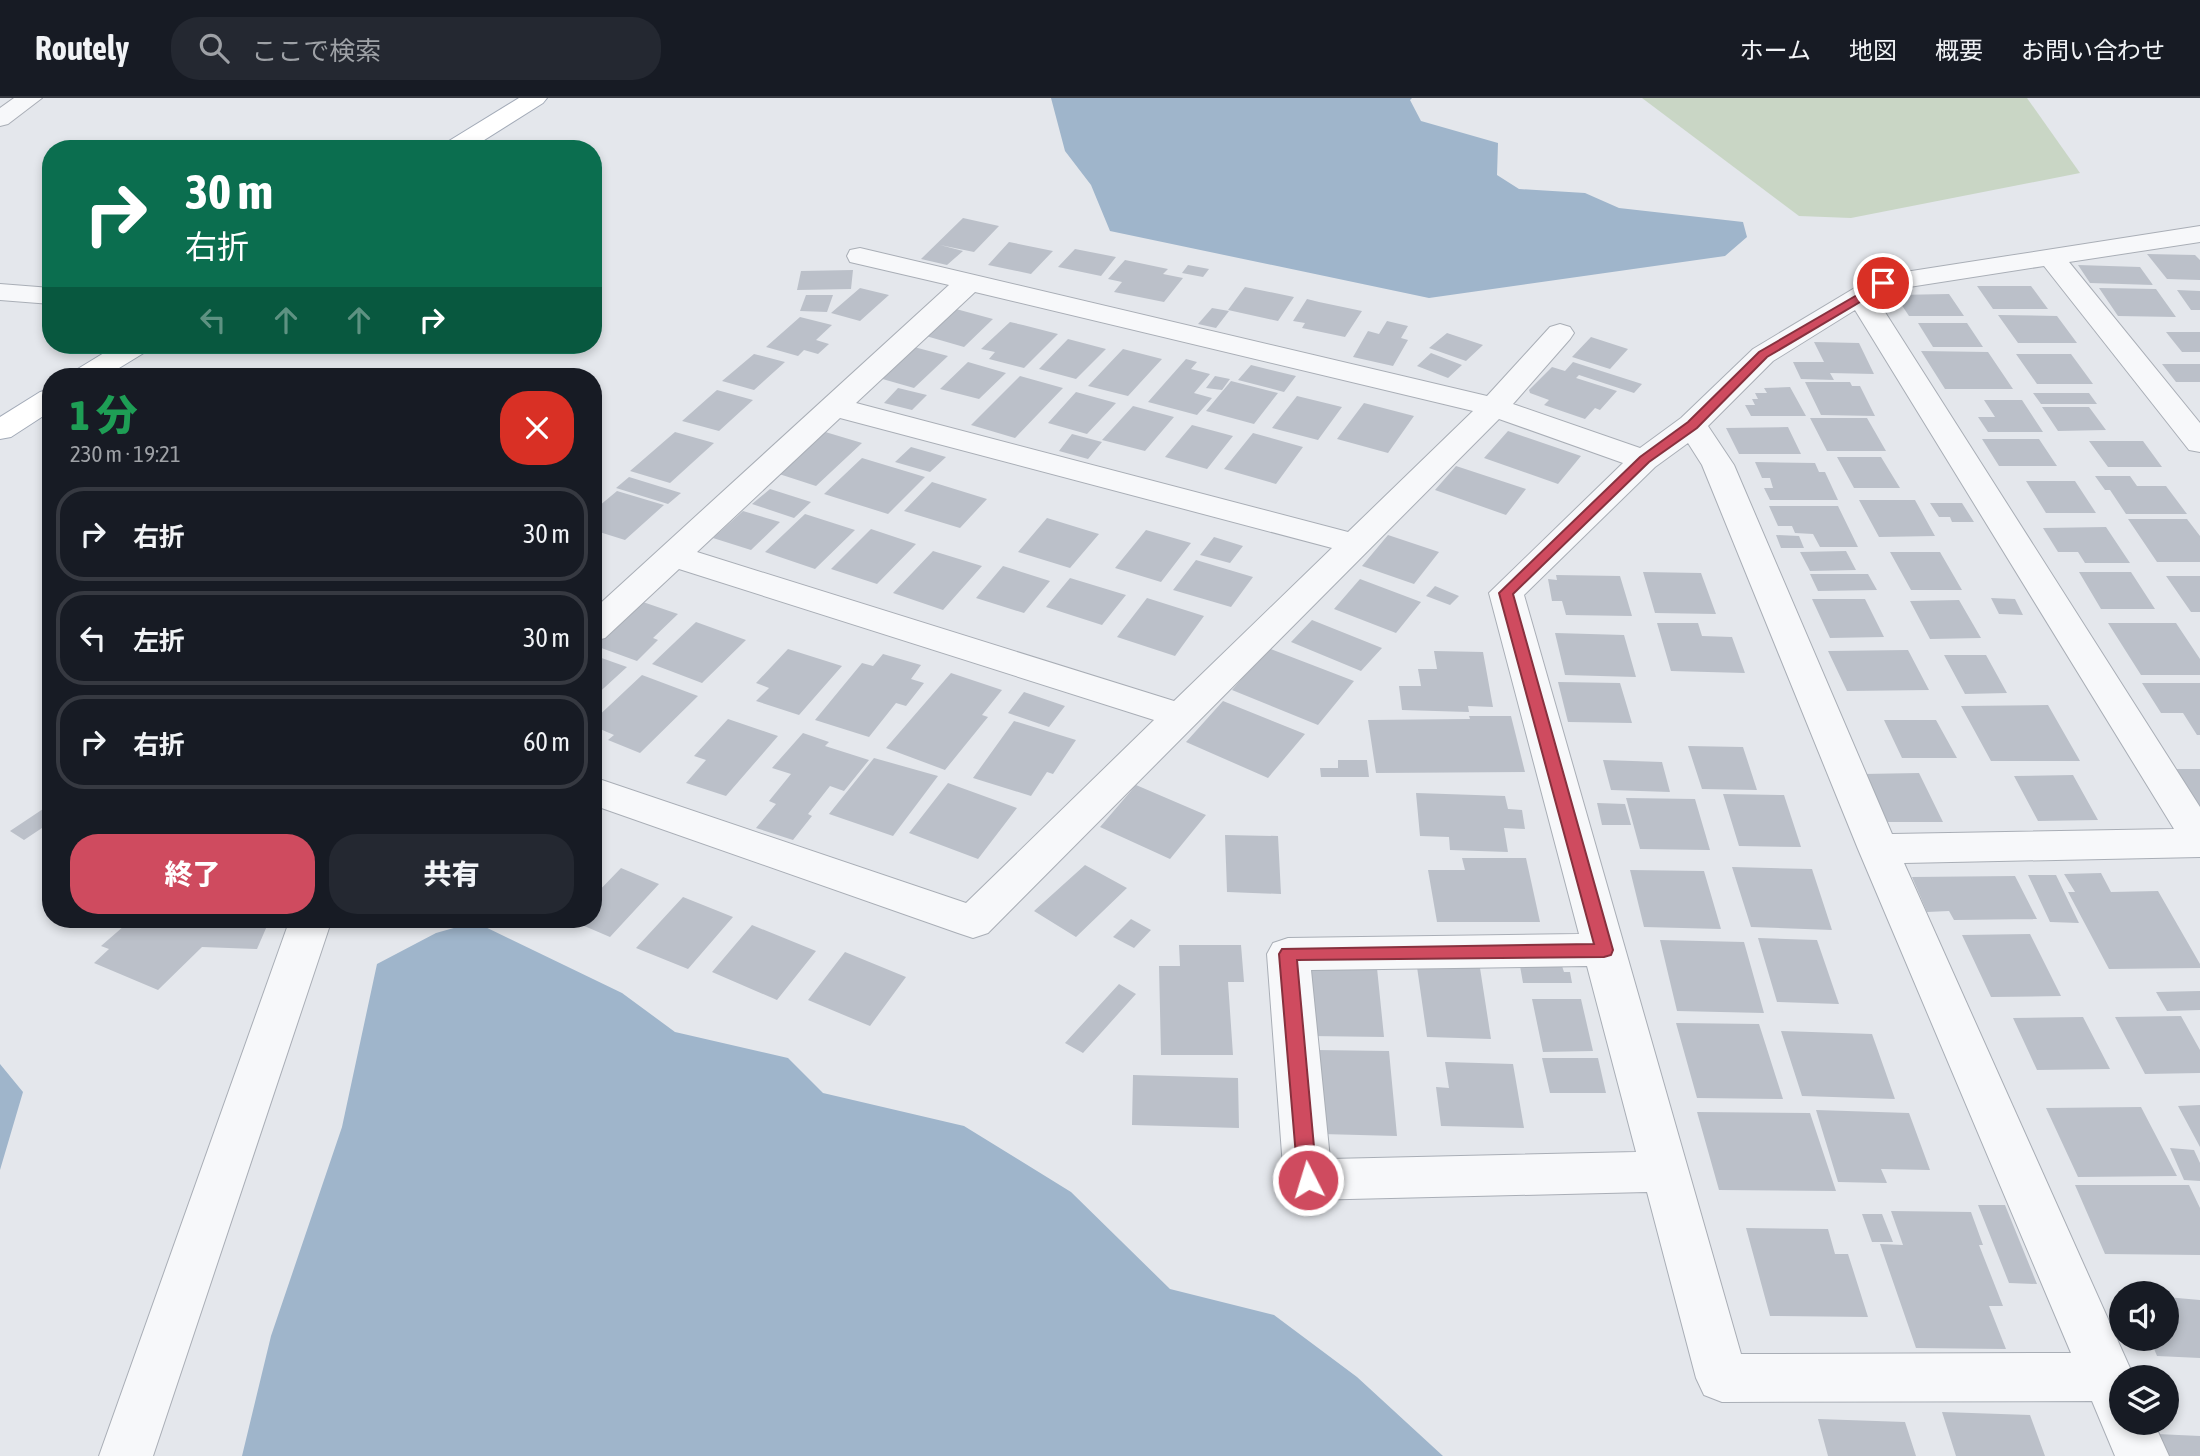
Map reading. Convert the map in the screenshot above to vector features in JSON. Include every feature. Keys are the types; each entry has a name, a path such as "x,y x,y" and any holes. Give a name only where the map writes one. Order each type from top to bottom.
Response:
{"main road":[{"path":"467,140 535,98"},
{"path":"99,368 122,354"},
{"path":"0,430 42,404"}],"street":[{"path":"0,119 30,98"},
{"path":"2109,1402 1722,1378 1506,593 1644,460 1692,425 1763,355 1883,283 2200,234"},
{"path":"860,256 1494,407 1644,460"},
{"path":"2051,257 2200,443"},
{"path":"602,622 969,282"},
{"path":"0,292 42,295"},
{"path":"1860,295 2200,841"},
{"path":"602,793 973,922 1494,407 1560,333"},
{"path":"835,407 1356,544"},
{"path":"1692,425 1718,465 1878,849 2109,1380"},
{"path":"673,556 1181,716"},
{"path":"1878,849 2200,841"},
{"path":"126,1456 308,928"},
{"path":"1604,950 1288,954 1308,1180 1665,1171"},
{"path":"2132,1435 2141,1456"}],"green space":[{"path":"1642,98 2027,98 2080,173 1851,218 1799,216"}],"water":[{"path":"1051,98 1412,98 1410,100 1421,121 1498,143 1497,175 1519,189 1585,193 1619,208 1743,222 1747,237 1725,256 1429,298 1110,231 1091,185 1065,151"},
{"path":"454,928 487,928 622,993 675,1032 788,1058 823,1093 964,1126 1071,1192 1170,1289 1274,1315 1357,1377 1443,1456 242,1456 271,1336 342,1127 377,964 436,933"},
{"path":"0,1064 23,1092 0,1170"}],"building":[{"path":"963,218 999,226 974,252 940,245 963,251 947,265 921,259"},
{"path":"1009,242 1053,251 1031,274 988,265"},
{"path":"1075,249 1116,257 1101,276 1058,267"},
{"path":"2147,254 2195,255 2200,260 2200,280 2167,279"},
{"path":"1125,260 1168,269 1163,274 1183,278 1164,302 1114,292 1122,282 1108,279"},
{"path":"1188,265 1209,269 1203,277 1182,273"},
{"path":"2078,265 2140,267 2153,285 2090,283"},
{"path":"853,270 851,289 797,290 801,271"},
{"path":"1977,286 2031,286 2048,309 1993,309"},
{"path":"1245,287 1294,297 1278,321 1228,310"},
{"path":"860,288 889,295 860,321 831,313"},
{"path":"2099,288 2156,289 2176,317 2118,316"},
{"path":"2177,290 2200,291 2200,310 2191,310"},
{"path":"1949,294 1964,316 1909,316 1895,295"},
{"path":"806,295 833,295 827,312 800,311"},
{"path":"1307,299 1362,311 1345,337 1302,328 1305,323 1293,321"},
{"path":"1212,308 1229,311 1216,328 1198,324"},
{"path":"956,309 993,319 964,347 926,336"},
{"path":"1998,315 2057,316 2077,343 2018,343"},
{"path":"800,317 832,325 816,340 829,344 818,354 804,350 798,356 766,347"},
{"path":"1387,321 1408,326 1401,338 1408,340 1393,366 1353,357 1368,331 1379,334"},
{"path":"1010,322 1058,334 1024,368 989,359 995,352 981,349"},
{"path":"1918,323 1967,323 1983,347 1933,347"},
{"path":"2166,332 2200,332 2200,352 2182,352"},
{"path":"1447,333 1483,345 1466,361 1429,348"},
{"path":"1591,337 1628,349 1610,369 1572,357"},
{"path":"1068,339 1106,349 1076,379 1039,369"},
{"path":"1814,342 1859,343 1874,374 1830,373 1834,380 1801,379 1793,362 1824,362"},
{"path":"914,347 948,356 914,388 879,378"},
{"path":"1123,349 1162,359 1128,396 1088,386"},
{"path":"1921,351 1988,352 2013,389 1945,389"},
{"path":"1431,353 1462,365 1448,378 1417,366"},
{"path":"754,354 785,362 754,390 722,381"},
{"path":"2016,354 2071,354 2093,384 2037,384"},
{"path":"1186,359 1197,362 1191,369 1210,374 1194,393 1212,398 1197,415 1148,402"},
{"path":"968,362 1006,373 979,399 940,389"},
{"path":"1573,362 1642,384 1634,393 1579,375 1576,378 1617,391 1600,410 1595,408 1585,419 1544,405 1549,400 1530,393 1529,390 1552,367 1565,371"},
{"path":"2162,364 2200,364 2200,382 2176,382"},
{"path":"1251,365 1296,376 1284,392 1238,380"},
{"path":"1020,376 1063,388 1015,438 971,425"},
{"path":"1215,376 1230,379 1222,390 1206,388"},
{"path":"1231,381 1278,393 1254,424 1206,411"},
{"path":"1805,382 1850,382 1852,386 1860,386 1875,416 1821,415"},
{"path":"1790,387 1806,416 1751,416 1745,405 1755,405 1752,399 1758,399 1755,393 1767,393 1764,388"},
{"path":"898,388 927,395 912,410 884,403"},
{"path":"717,390 753,400 719,431 682,421"},
{"path":"1076,392 1116,403 1087,434 1048,423"},
{"path":"2033,393 2089,393 2097,404 2041,404"},
{"path":"1297,396 1342,407 1318,440 1272,428"},
{"path":"1984,400 2022,400 2043,432 1988,432 1978,417 1995,417"},
{"path":"1364,403 1414,416 1388,453 1337,439"},
{"path":"1133,406 1174,417 1145,451 1102,440"},
{"path":"2042,407 2089,407 2106,430 2058,431"},
{"path":"1810,418 1867,418 1886,451 1827,451"},
{"path":"1192,425 1233,436 1207,469 1165,457"},
{"path":"1788,427 1801,454 1739,454 1726,428"},
{"path":"822,431 862,443 816,486 776,473"},
{"path":"1508,431 1581,456 1558,484 1484,458"},
{"path":"675,432 714,443 670,483 630,471"},
{"path":"1253,433 1303,447 1276,484 1224,469"},
{"path":"1072,434 1102,442 1088,459 1059,451"},
{"path":"1982,439 2039,439 2057,466 1999,466"},
{"path":"2089,441 2143,441 2162,467 2108,467"},
{"path":"911,447 946,457 930,472 895,462"},
{"path":"1837,457 1881,457 1900,488 1854,488"},
{"path":"862,458 925,477 888,514 824,494"},
{"path":"1755,462 1815,463 1819,472 1825,472 1838,500 1770,500 1764,488 1773,488 1770,478 1762,478"},
{"path":"1456,466 1526,489 1506,515 1435,490"},
{"path":"2095,476 2130,476 2137,486 2166,486 2187,514 2126,514 2110,490 2105,490"},
{"path":"629,477 681,493 668,504 616,488"},
{"path":"2026,481 2075,481 2096,513 2046,513"},
{"path":"932,482 987,499 960,528 904,511"},
{"path":"770,489 811,502 794,518 752,504"},
{"path":"617,491 664,505 625,540 602,533 602,504"},
{"path":"1859,500 1915,500 1935,536 1879,537"},
{"path":"1930,503 1962,503 1974,522 1952,522 1950,517 1939,517"},
{"path":"1769,506 1838,506 1858,547 1820,547 1813,534 1795,533 1792,526 1778,526"},
{"path":"743,511 780,522 751,550 713,538"},
{"path":"805,514 855,530 815,569 765,552"},
{"path":"1047,518 1099,534 1070,568 1018,552"},
{"path":"2128,519 2187,519 2200,536 2200,562 2157,562"},
{"path":"2106,527 2130,563 2085,563 2078,552 2058,552 2043,528"},
{"path":"871,529 916,544 877,584 831,569"},
{"path":"1146,530 1191,543 1161,582 1115,568"},
{"path":"1388,535 1439,552 1414,584 1362,566"},
{"path":"1776,535 1799,536 1804,548 1781,548"},
{"path":"1214,537 1243,546 1230,563 1200,555"},
{"path":"933,551 982,566 943,610 893,593"},
{"path":"1846,551 1856,570 1810,571 1800,552"},
{"path":"1890,552 1940,552 1962,590 1911,590"},
{"path":"1196,560 1253,577 1231,607 1173,590"},
{"path":"1003,566 1050,581 1024,613 976,598"},
{"path":"1643,572 1701,573 1716,614 1655,613"},
{"path":"2079,572 2131,572 2155,609 2101,609"},
{"path":"1810,574 1868,574 1877,590 1818,591"},
{"path":"1556,575 1620,576 1632,616 1566,615 1562,601 1552,601 1548,579 1557,580"},
{"path":"2166,576 2200,576 2200,612 2191,612"},
{"path":"1070,578 1126,595 1102,625 1046,607"},
{"path":"1360,579 1421,602 1396,633 1334,609"},
{"path":"1435,586 1459,596 1450,605 1426,596"},
{"path":"1147,598 1204,616 1175,656 1117,637"},
{"path":"1991,598 2015,599 2023,615 1999,614"},
{"path":"1812,599 1865,599 1884,637 1830,638"},
{"path":"1959,600 1981,638 1930,639 1910,601"},
{"path":"640,601 678,614 653,638 658,640 637,661 602,648 602,637"},
{"path":"1312,620 1382,648 1361,671 1291,642"},
{"path":"696,622 746,640 702,683 652,664"},
{"path":"1657,623 1698,623 1702,636 1732,637 1745,673 1671,671"},
{"path":"2108,623 2176,623 2200,659 2200,675 2141,675"},
{"path":"1555,633 1624,635 1636,677 1565,675"},
{"path":"1268,648 1354,681 1318,725 1232,690"},
{"path":"788,649 842,666 799,715 756,701 769,688 756,683"},
{"path":"1908,650 1929,690 1847,691 1828,651"},
{"path":"1434,651 1483,652 1493,707 1468,706 1469,712 1402,710 1399,686 1421,686 1418,669 1437,669"},
{"path":"883,654 921,665 911,679 924,683 906,706 896,703 869,737 815,720 862,663 873,666"},
{"path":"1944,655 1986,655 2007,693 1965,694"},
{"path":"602,658 627,667 602,690"},
{"path":"951,673 1002,690 982,715 988,717 945,770 886,748"},
{"path":"642,675 698,696 640,753 608,740 614,735 602,730 602,713"},
{"path":"1558,682 1620,683 1632,723 1568,722"},
{"path":"2142,683 2200,683 2200,735 2197,735 2183,713 2161,713"},
{"path":"1024,692 1065,706 1049,727 1008,713"},
{"path":"1223,701 1305,734 1268,778 1186,742"},
{"path":"2048,705 2080,761 1991,761 1961,706"},
{"path":"1469,716 1511,716 1525,772 1376,773 1368,720 1470,719"},
{"path":"728,719 778,736 726,796 686,783 706,760 694,756"},
{"path":"1884,720 1936,720 1957,758 1902,758"},
{"path":"1014,721 1076,740 1053,774 1047,772 1031,796 973,778"},
{"path":"803,733 829,742 825,746 869,760 844,791 830,786 808,814 812,816 793,840 756,828 776,804 769,801 791,774 772,768"},
{"path":"1688,746 1743,747 1757,790 1702,789"},
{"path":"874,758 938,776 893,836 829,814"},
{"path":"1338,760 1367,760 1369,777 1321,777 1320,768 1338,768"},
{"path":"1603,760 1662,762 1670,792 1611,790"},
{"path":"2170,769 2200,769 2200,812"},
{"path":"1919,773 1943,822 1885,822 1863,774"},
{"path":"2073,775 2098,820 2038,821 2014,776"},
{"path":"948,783 1017,808 978,859 909,833"},
{"path":"1136,785 1206,815 1170,859 1100,827"},
{"path":"1416,793 1505,796 1508,809 1522,810 1525,829 1504,828 1508,852 1450,850 1449,837 1420,836"},
{"path":"1723,794 1784,795 1801,847 1739,846"},
{"path":"1626,798 1695,799 1710,850 1640,849"},
{"path":"1597,803 1625,804 1631,825 1602,825"},
{"path":"42,810 42,828 24,840 10,831"},
{"path":"1225,835 1278,836 1281,894 1227,892"},
{"path":"1462,858 1526,858 1540,922 1437,922 1428,870 1465,870"},
{"path":"1085,865 1127,888 1076,937 1034,911"},
{"path":"1732,867 1812,869 1832,930 1751,927"},
{"path":"621,868 659,884 610,937 589,928 602,928 602,888"},
{"path":"1630,870 1704,871 1721,929 1644,927"},
{"path":"2101,873 2111,892 2158,891 2200,968 2109,969 2068,892 2075,892 2064,874"},
{"path":"2028,875 2056,875 2079,923 2050,922"},
{"path":"2015,876 2037,919 1954,920 1949,911 1927,912 1912,877"},
{"path":"683,897 733,917 688,969 636,948"},
{"path":"1131,919 1151,930 1134,948 1113,937"},
{"path":"752,925 816,951 777,1000 712,972"},
{"path":"122,928 266,928 257,949 202,947 158,990 94,963 109,949 101,946"},
{"path":"2030,934 2061,996 1991,997 1962,935"},
{"path":"1758,938 1817,940 1839,1004 1777,1002"},
{"path":"1660,940 1744,942 1764,1013 1677,1011"},
{"path":"1179,945 1241,945 1244,982 1228,982 1233,1055 1161,1055 1159,966 1180,966"},
{"path":"845,952 906,977 870,1026 808,1000"},
{"path":"1307,966 1377,968 1384,1037 1311,1036"},
{"path":"1520,966 1562,966 1564,972 1570,972 1572,983 1523,983"},
{"path":"1417,967 1480,968 1491,1039 1427,1037"},
{"path":"1119,984 1136,994 1083,1053 1065,1043"},
{"path":"2200,991 2200,1010 2167,1011 2156,992"},
{"path":"1532,999 1581,999 1593,1051 1543,1052"},
{"path":"2181,1016 2200,1050 2200,1073 2145,1074 2115,1017"},
{"path":"2083,1017 2110,1069 2037,1070 2013,1018"},
{"path":"1676,1023 1759,1024 1783,1099 1697,1098"},
{"path":"1781,1031 1872,1034 1895,1099 1802,1096"},
{"path":"1316,1050 1389,1051 1397,1136 1322,1134"},
{"path":"1542,1058 1598,1058 1606,1093 1550,1093"},
{"path":"1445,1062 1513,1064 1524,1128 1441,1126 1436,1087 1449,1088"},
{"path":"1133,1075 1238,1078 1239,1128 1132,1125"},
{"path":"2200,1105 2200,1147 2178,1106"},
{"path":"2141,1107 2177,1176 2078,1177 2046,1108"},
{"path":"1816,1110 1909,1113 1930,1170 1881,1169 1887,1183 1838,1182"},
{"path":"1697,1112 1810,1113 1836,1191 1719,1190"},
{"path":"2170,1148 2194,1150 2200,1163 2200,1181 2184,1180"},
{"path":"2075,1185 2189,1185 2200,1208 2200,1255 2105,1254"},
{"path":"1978,1205 2005,1205 2037,1284 2009,1283"},
{"path":"1891,1211 1971,1212 1983,1245 1979,1245 2003,1306 1989,1306 2006,1349 1916,1348 1880,1244 1903,1245"},
{"path":"1862,1214 1882,1214 1893,1242 1872,1242"},
{"path":"1746,1228 1828,1229 1835,1254 1848,1254 1868,1317 1770,1316"},
{"path":"2179,1298 2200,1300 2200,1358 2157,1356 2155,1351 2179,1351"},
{"path":"1942,1412 2030,1415 2045,1456 1956,1456"},
{"path":"1818,1419 1905,1422 1916,1456 1828,1456"},
{"path":"2157,1435 2200,1436 2200,1456 2166,1456"}],"route":[{"path":"1308,1180 1288,954 1604,950 1506,593 1644,460 1692,425 1763,355 1883,283"}]}
